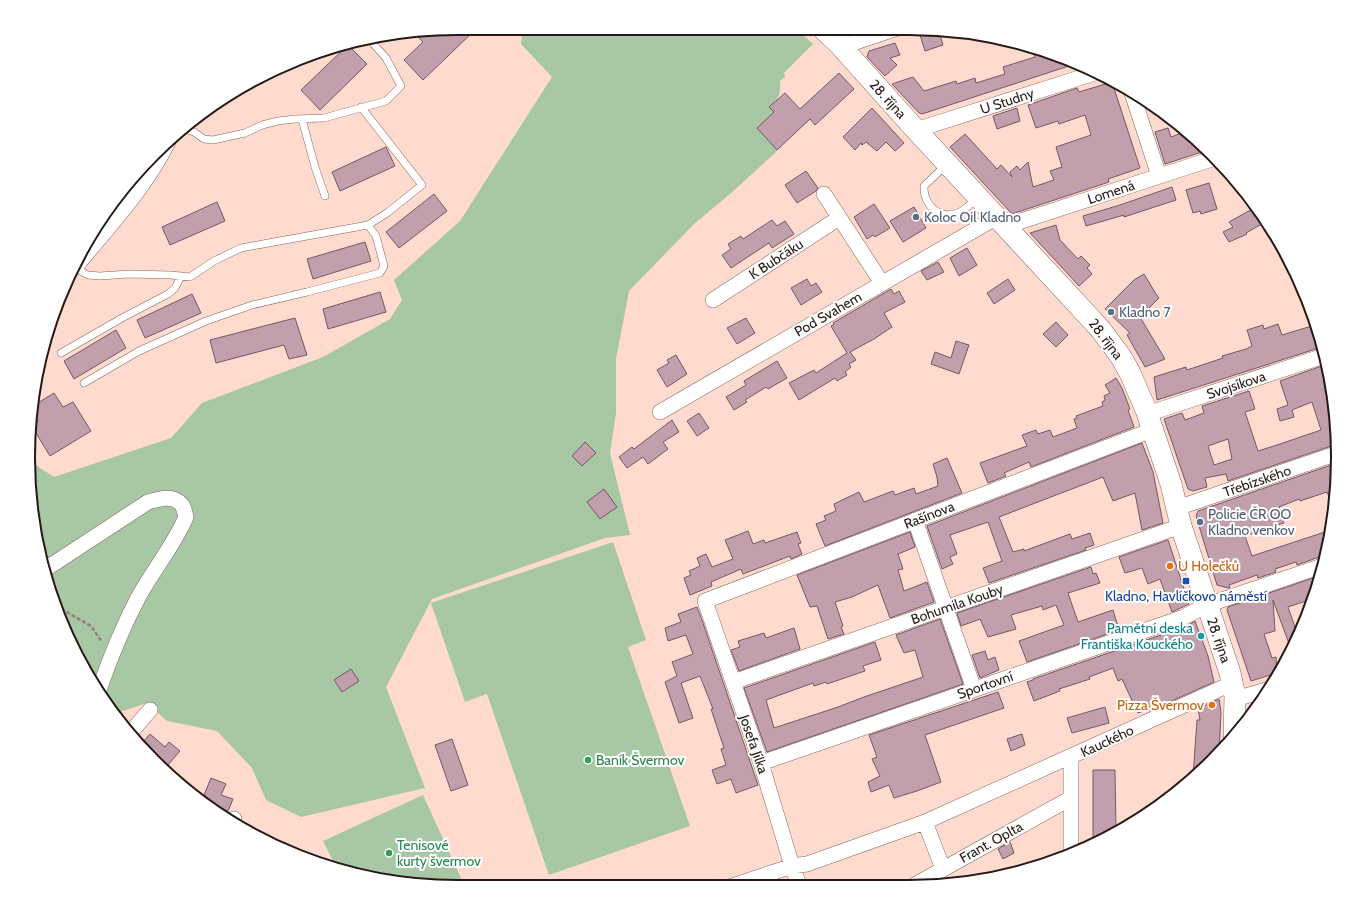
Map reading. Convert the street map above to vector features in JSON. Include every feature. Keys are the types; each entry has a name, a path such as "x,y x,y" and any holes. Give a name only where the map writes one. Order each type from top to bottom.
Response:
{"main road":[{"name":"28. října","path":"841,38 916,130 1111,342 1130,373 1150,422 1171,484 1179,517 1207,606 1236,711"}],"street":[{"path":"841,38 858,35"},
{"name":"U Studny","path":"916,130 1087,75"},
{"path":"1135,101 1159,176"},
{"name":"Lomená","path":"1001,222 1208,160"},
{"path":"91,249 130,201 157,162"},
{"path":"824,194 882,284"},
{"name":"K Bubčáku","path":"713,300 839,218"},
{"name":"Pod Svahem","path":"660,412 882,284 1001,222"},
{"name":"Svojsíkova","path":"1150,422 1319,358"},
{"name":"Rašínova","path":"705,601 915,520 1150,422"},
{"name":"Třebízského","path":"1179,517 1331,456"},
{"path":"49,567 148,502 164,498 174,499 182,505 186,517 179,534 139,596 109,662 101,684"},
{"name":"Bohumila Kouby","path":"733,682 947,608 1179,517"},
{"path":"915,520 947,608 974,689"},
{"name":"Sportovní","path":"761,763 1184,618 1207,606 1317,568"},
{"name":"Josefa Jílka","path":"705,601 761,763 797,880"},
{"name":"Kauckého","path":"1071,848 1071,757 1236,711 1256,698"},
{"path":"134,729 150,710"},
{"path":"750,880 792,866 807,864 926,822 1071,757"},
{"name":"Frant. Oplta","path":"924,879 1071,798"},
{"path":"926,822 943,869"}],"lane":[{"path":"190,131 204,139 213,140 244,133 278,120 324,118 386,101 401,86 386,58 373,43"},
{"path":"79,270 88,275 100,276 129,274 190,277 214,261 241,248 368,225 387,213 422,185 362,107"},
{"path":"302,119 315,167 325,196"},
{"path":"948,164 924,186 926,198 931,208 938,213 950,216 960,212 978,197"},
{"path":"84,383 139,351 206,321 252,305 380,273 384,266 376,236 368,225"},
{"path":"61,354 122,318 168,294 175,288 181,276"}],"path":[{"path":"64,610 91,626 104,646 109,662"}],"green space":[{"path":"522,35 803,35 813,44 784,73 785,77 780,81 779,96 770,107 775,112 778,149 776,152 730,194 694,224 629,291 616,359 616,413 610,453 630,535 605,538 432,599 386,687 425,788 301,817 266,800 252,768 217,731 167,721 147,703 120,712 92,669 67,619 57,593 43,540 36,485 35,465 54,477 171,438 202,403 323,357 390,319 402,300 394,280 460,221 552,77 521,44"},
{"path":"613,542 646,640 628,647 690,826 549,875 487,694 465,702 431,603"},
{"name":"Tenisové kurty švermov","path":"423,795 462,880 402,876 348,866 333,861 323,841"}],"building":[{"path":"470,35 423,80 404,60 423,42 418,37"},
{"path":"920,35 941,36 943,45 925,51"},
{"path":"895,43 900,55 890,58 897,65 885,76 867,57 869,51"},
{"path":"351,48 367,64 320,110 301,90 342,51"},
{"path":"1034,54 1068,66 922,114 919,113 892,84 913,77 924,91 956,81 957,84 975,78 976,83 1005,74 1003,67 1035,57"},
{"path":"839,73 854,89 815,125 810,119 777,150 757,128 774,112 769,107 785,93 800,109"},
{"path":"1105,84 1114,89 1140,168 1108,179 1109,182 1012,214 950,147 965,134 997,169 1001,165 1012,177 1010,172 1017,166 1020,170 1028,162 1033,187 1054,180 1050,171 1062,167 1056,147 1091,135 1085,115 1059,124 1058,121 1036,128 1028,105 1077,88 1079,92"},
{"path":"872,108 904,143 895,151 886,142 877,151 866,142 862,145 861,143 855,150 843,137"},
{"path":"1017,108 1020,121 997,129 993,116"},
{"path":"1168,128 1171,137 1180,134 1200,153 1165,164 1155,132"},
{"path":"386,147 395,166 340,191 332,172"},
{"path":"806,171 818,188 816,191 797,203 785,185"},
{"path":"1209,183 1217,209 1201,214 1200,211 1193,213 1186,190"},
{"path":"1172,187 1176,200 1124,217 1124,215 1086,226 1083,216"},
{"path":"434,194 447,211 399,248 386,232"},
{"path":"217,202 225,221 170,245 162,227"},
{"path":"874,204 890,228 875,237 873,235 867,239 854,217"},
{"path":"914,207 926,228 903,242 890,221"},
{"path":"1251,210 1261,224 1246,233 1247,234 1229,242 1223,232 1233,227 1229,222"},
{"path":"772,220 777,226 785,221 794,234 772,248 769,243 731,268 722,255 731,249 728,244 741,236 743,239"},
{"path":"1056,225 1060,240 1078,259 1081,256 1090,265 1087,268 1092,274 1079,286 1030,233"},
{"path":"365,242 371,261 313,279 307,259"},
{"path":"967,248 977,265 959,276 950,258"},
{"path":"938,262 944,272 927,280 921,271"},
{"path":"1144,274 1159,298 1140,317 1165,359 1145,367 1127,335 1130,333 1105,309 1134,280"},
{"path":"807,279 811,286 816,283 822,292 801,305 791,288"},
{"path":"1008,279 1015,290 994,304 987,293"},
{"path":"891,289 894,294 899,291 905,302 884,313 892,327 850,352 856,360 849,364 851,367 845,372 847,375 837,381 835,378 799,400 789,383 814,370 816,373 847,353 831,326 834,325 833,323"},
{"path":"380,292 386,312 328,329 323,309"},
{"path":"192,294 201,313 145,338 137,320"},
{"path":"295,318 307,355 289,359 284,345 216,363 210,340"},
{"path":"746,318 755,333 737,344 727,328"},
{"path":"1056,322 1068,335 1056,347 1043,334"},
{"path":"1278,324 1282,335 1310,326 1317,349 1157,400 1154,377 1186,367 1187,370 1223,358 1222,356 1246,349 1252,346 1247,330 1263,325 1264,329"},
{"path":"116,330 126,348 74,379 64,361"},
{"path":"956,341 969,345 959,374 931,364 935,352 951,358"},
{"path":"676,355 687,374 667,387 657,370 669,363 667,360"},
{"path":"777,361 787,378 768,389 766,387 745,400 747,402 734,410 726,397 746,385 744,381"},
{"path":"1321,366 1327,402 1331,446 1228,481 1226,474 1205,478 1207,487 1193,491 1188,489 1164,419 1182,413 1185,420 1204,413 1202,406 1249,391 1255,409 1245,412 1258,451 1321,430 1312,402 1292,410 1294,417 1280,421 1277,409 1288,405 1280,381","holes":["1228,439 1232,459 1214,465 1208,446"]},
{"path":"1116,378 1122,388 1130,409 1128,410 1134,427 1031,467 1029,462 1004,473 1006,476 988,483 980,463 1027,446 1022,435 1036,430 1038,434 1050,430 1053,437 1077,428 1074,419 1077,418 1076,416 1103,406 1102,402 1105,400 1104,396 1110,393 1105,385"},
{"path":"54,393 63,407 73,402 91,431 50,456 36,433 39,402"},
{"path":"699,413 709,428 697,436 687,421"},
{"path":"672,420 679,432 663,442 668,449 648,464 643,457 627,468 619,457 632,447 634,449"},
{"path":"585,442 596,453 582,466 572,456"},
{"path":"1142,443 1153,472 1163,523 1142,530 1135,493 1113,501 1103,477 999,517 1013,552 1024,549 1024,551 1070,534 1072,539 1090,533 1094,545 1085,548 1086,550 989,583 983,568 1002,561 988,522 950,535 957,554 950,557 953,564 942,569 927,526"},
{"path":"947,458 962,493 825,546 816,524 826,520 824,516 836,511 834,504 859,492 864,502 893,491 895,495 914,488 916,494 938,486 933,464"},
{"path":"1331,465 1329,496 1327,492 1300,501 1299,499 1279,507 1284,523 1245,536 1252,556 1324,532 1319,557 1297,565 1296,562 1275,569 1276,572 1258,578 1257,575 1229,585 1230,588 1217,585 1196,516 1198,511"},
{"path":"604,489 617,507 600,519 587,502"},
{"path":"748,531 753,544 764,540 765,543 797,532 801,543 798,544 802,554 791,559 790,556 743,574 741,569 711,582 712,586 690,595 684,578 691,575 689,571 700,566 697,558 706,554 712,567 733,559 725,540"},
{"path":"910,532 915,547 898,554 903,569 898,570 904,591 927,582 934,602 890,618 878,585 852,597 835,602 843,626 841,627 844,634 828,639 817,606 810,607 797,575"},
{"path":"1168,540 1189,604 1172,612 1160,579 1148,584 1142,568 1125,573 1119,557"},
{"path":"1091,567 1093,574 1096,573 1100,583 1068,593 1078,622 1113,610 1119,630 1027,662 1019,641 1064,625 1056,605 1043,610 1042,606 1011,615 1016,629 988,637 980,619 961,626 957,613"},
{"path":"1314,578 1306,601 1288,607 1295,627 1288,641 1273,600 1275,631 1264,634 1272,658 1276,657 1276,664 1270,675 1251,681 1227,610 1228,607"},
{"path":"697,607 758,785 736,793 731,779 717,784 712,770 726,765 721,749 724,748 711,709 713,709 700,676 681,683 693,718 679,723 665,682 677,676 672,662 693,654 686,635 668,641 665,628 681,622 678,614"},
{"path":"940,619 963,684 767,752 744,688 875,642 881,660 863,666 865,671 827,684 826,682 814,686 813,683 766,700 774,728 838,707 923,677 915,650 904,653 896,635"},
{"path":"1195,621 1208,656 1214,682 1147,712 1146,710 1138,713 1122,679 1118,681 1113,668 1089,677 1090,679 1059,689 1060,691 1034,701 1027,682 1033,679 1187,626"},
{"path":"794,628 800,649 739,671 731,650 740,647 738,641 764,633 766,638"},
{"path":"985,651 988,660 995,657 999,670 980,678 972,655"},
{"path":"351,669 359,681 342,692 334,680"},
{"path":"998,692 1004,708 925,735 941,782 894,798 889,785 871,792 868,782 880,776 872,759 877,757 869,735"},
{"path":"1219,699 1221,712 1219,743 1194,769 1197,720 1200,720 1198,709"},
{"path":"1105,707 1109,723 1072,733 1067,718"},
{"path":"150,734 165,747 169,742 180,751 168,765 144,741"},
{"path":"1022,734 1025,745 1011,751 1007,739"},
{"path":"452,739 468,785 451,791 435,745"},
{"path":"1093,770 1115,770 1116,825 1093,837"},
{"path":"211,778 226,784 221,795 233,799 228,811 204,796"},
{"path":"1010,842 1014,853 1003,859 998,849"}],"place":[{"name":"Koloc Oil Kladno","path":"916,217"},
{"name":"Kladno 7","path":"1111,312"},
{"name":"Policie ČR OO Kladno venkov","path":"1200,522"},
{"name":"U Holečků","path":"1170,566"},
{"name":"Kladno, Havlíčkovo náměstí","path":"1186,581"},
{"name":"Pamětní deska Františka Kouckého","path":"1201,636"},
{"name":"Pizza Švermov","path":"1212,705"},
{"name":"Baník Švermov","path":"588,760"},
{"name":"Tenisové kurty švermov","path":"389,853"}]}
